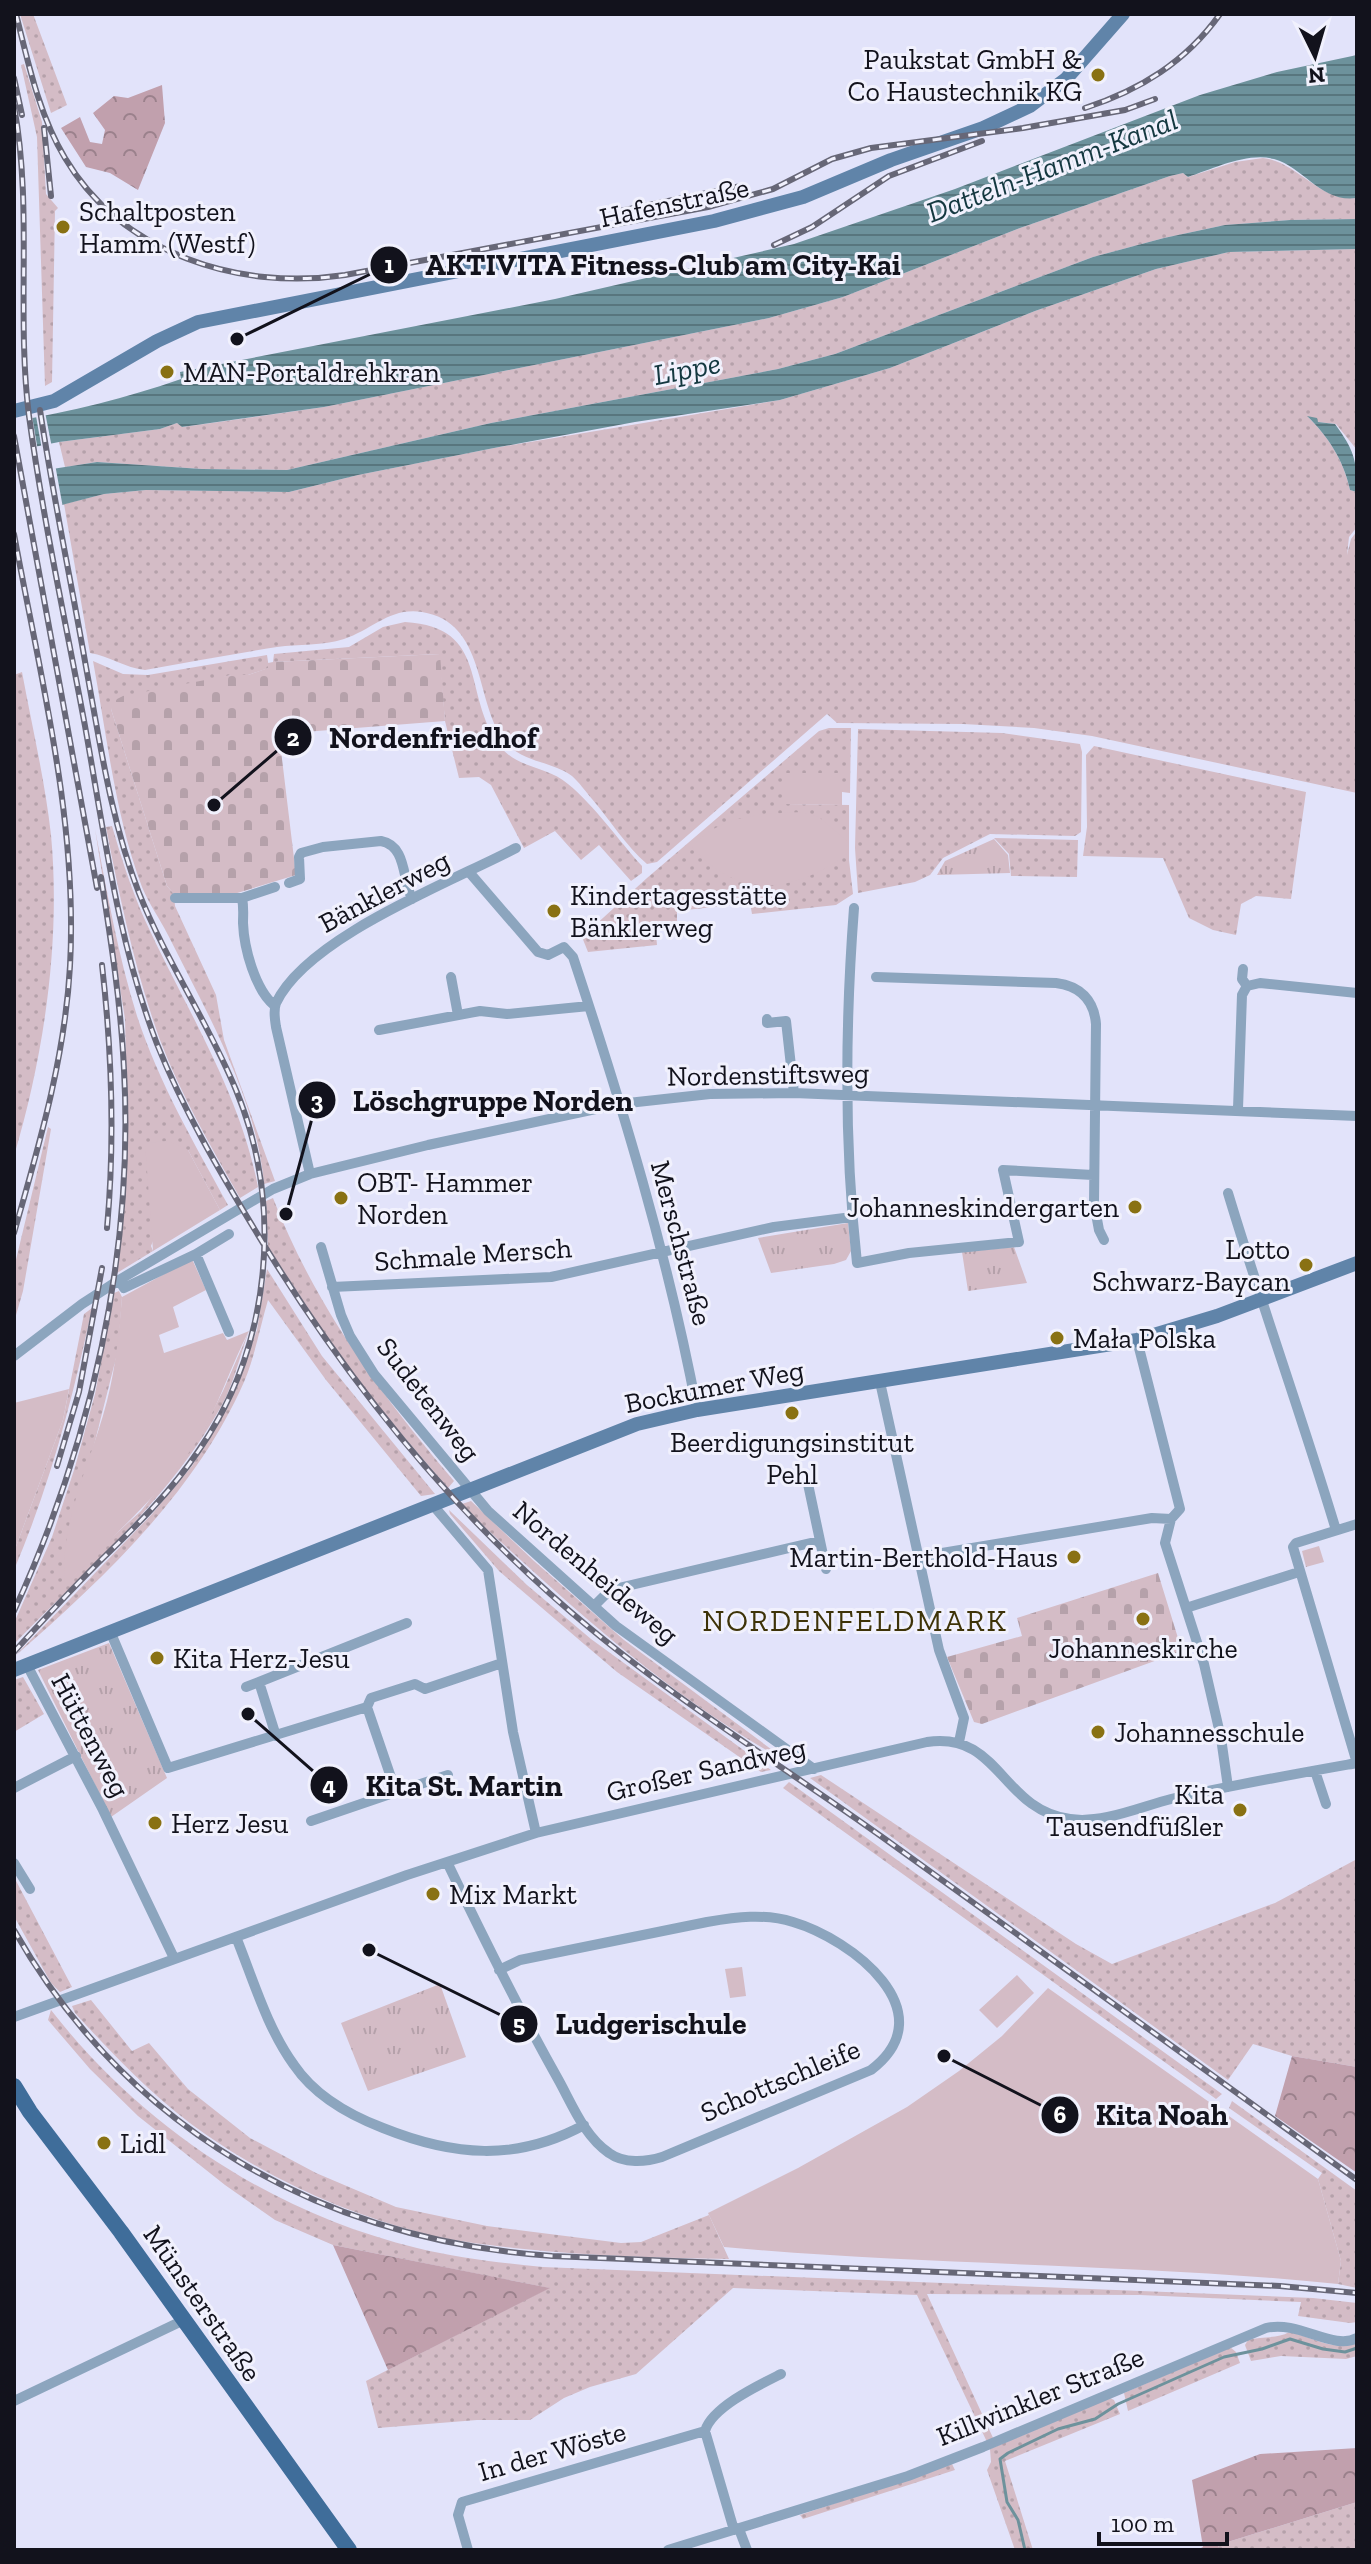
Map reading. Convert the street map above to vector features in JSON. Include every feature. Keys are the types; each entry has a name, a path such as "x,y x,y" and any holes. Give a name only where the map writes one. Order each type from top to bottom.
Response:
{"main road":[{"name":"Hafenstraße","path":"14,411 54,401 157,341 198,322 714,221 803,197 891,160 983,128 1030,106 1066,79 1123,14"},
{"name":"Bockumer Weg","path":"20,1667 637,1424 697,1410 1137,1340 1187,1326 1357,1263"},
{"name":"Münsterstraße","path":"14,2086 349,2550"}],"street":[{"path":"289,883 300,879 301,853 323,847 389,842 397,849 412,899"},
{"name":"Bänklerweg","path":"275,1006 296,976 324,949 412,899 516,848"},
{"name":"Merschstraße","path":"469,872 538,952 548,955 564,947 573,957 661,1252 686,1347 697,1410"},
{"path":"175,898 242,898 275,887"},
{"path":"242,898 245,912 242,920 251,963 261,991 275,1006 276,1027 310,1174"},
{"path":"854,908 847,1095 848,1165 857,1263 909,1253 1019,1242 1003,1170 1093,1175"},
{"path":"1243,969 1242,979 1247,986"},
{"path":"451,977 458,1015"},
{"path":"876,977 1056,983 1078,990 1089,999 1095,1014 1093,1175 1096,1216 1104,1240"},
{"path":"1238,1109 1242,995 1247,986 1260,983 1357,993"},
{"path":"379,1030 486,1011 507,1014 589,1006"},
{"path":"767,1019 767,1023 786,1021 794,1093"},
{"name":"Nordenstiftsweg","path":"14,1356 119,1280 273,1189 310,1174 428,1145 619,1104 710,1094 794,1093 1357,1116"},
{"path":"1228,1193 1336,1530"},
{"name":"Schmale Mersch","path":"332,1287 551,1277 774,1227 852,1217"},
{"name":"Nordenstiftsweg","path":"119,1280 124,1288 196,1254 229,1234"},
{"name":"Sudetenweg","path":"321,1247 350,1336 374,1374 469,1489"},
{"path":"196,1254 229,1332"},
{"path":"1137,1340 1180,1509 1171,1519 1165,1543 1217,1716 1228,1787"},
{"path":"880,1382 939,1650 964,1718 959,1742 982,1753 1030,1804 1049,1814 1069,1819 1089,1819 1228,1787 1357,1763 1299,1572 1294,1544 1357,1524"},
{"path":"808,1484 826,1569"},
{"name":"Nordenheideweg","path":"469,1489 517,1539 653,1654 814,1769"},
{"path":"432,1504 488,1570 513,1732 536,1833"},
{"path":"918,1557 1152,1518 1171,1519"},
{"path":"594,1606 610,1590 819,1541"},
{"path":"1186,1608 1299,1572"},
{"path":"246,1687 407,1623"},
{"path":"110,1631 168,1768 367,1707"},
{"path":"396,1792 367,1707 371,1698 415,1684 425,1689 502,1663"},
{"name":"Hüttenweg","path":"20,1667 76,1756 174,1958"},
{"path":"259,1682 276,1736"},
{"name":"Großer Sandweg","path":"14,2017 174,1958 536,1833 927,1742 959,1742"},
{"path":"14,1788 76,1756"},
{"path":"1315,1771 1326,1804"},
{"path":"311,1821 448,1775"},
{"name":"Schottschleife","path":"447,1862 499,1970 584,2125 608,2152 622,2159 644,2161 672,2153 871,2070 890,2052 897,2035 899,2016 895,1999 886,1984 858,1957 836,1941 793,1922 767,1917 735,1917 707,1922 520,1960 499,1970"},
{"path":"14,1863 30,1889"},
{"path":"236,1937 275,2034 295,2067 321,2094 349,2113 403,2137 463,2151 507,2151 531,2146 556,2139 584,2125"},
{"path":"14,2401 184,2320"},
{"name":"Killwinkler Straße","path":"668,2550 869,2489 946,2462 1266,2328 1287,2326 1345,2342 1357,2338"},
{"name":"In der Wöste","path":"468,2550 458,2515 462,2502 705,2431 707,2423 718,2412 781,2374"},
{"path":"705,2431 736,2530 747,2550"}],"green space":[{"path":"20,14 33,14 67,105 51,113"},
{"path":"24,64 42,122 46,194 58,208 55,211 52,382 45,386 37,137 21,65"},
{"path":"162,85 165,123 138,190 110,173 86,167 61,128 80,117 90,142 102,144 105,130 93,113 114,96 128,98"},
{"path":"1263,158 1287,166 1331,194 1357,198 1357,219 1225,225 1164,238 1093,257 835,354 778,369 491,423 287,470 202,469 97,462 65,467 59,442 160,429 177,423 183,427 324,407 769,318 843,297 1020,228 1170,176 1183,173 1188,177 1235,162"},
{"path":"1357,249 1357,450 1336,424 1318,422 1308,417 1335,450 1350,490 1357,492 1357,527 1349,537 1347,555 1351,539 1357,531 1357,793 1092,736 1034,728 963,724 837,723 827,714 657,862 647,864 572,776 518,753 503,739 494,723 468,647 458,631 443,619 411,611 391,616 336,641 277,647 145,670 90,653 64,504 104,494 146,490 289,492 494,448 780,400 890,368 1035,311 1156,269 1229,252"},
{"path":"405,622 432,627 451,636 463,650 488,726 500,746 515,759 560,778 578,793 642,866 642,873 631,881 599,845 581,860 555,831 524,848 491,785 479,777 459,778 445,721 439,654 273,662 274,654 349,647 383,627"},
{"path":"440,654 445,721 279,734 296,875 234,894 174,894 167,886 111,709 117,699 231,675 248,675 268,668 268,663 273,662"},
{"path":"267,655 269,668 248,675 231,675 111,709 167,886 174,894 175,906 216,995 224,1040 275,1181 264,1184 259,1152 241,1088 213,1025 145,893 133,860 113,775 93,661 123,674 148,675"},
{"path":"22,672 51,835 54,916 42,1038 14,1156 14,675"},
{"path":"851,728 850,793 842,792 842,773 786,804 849,805 849,860 853,894 836,905 752,914 750,903 677,911 677,921 655,924 657,945 588,952 582,937 819,731"},
{"path":"858,729 1002,733 1080,744 1081,832 1075,836 990,834 943,858 930,875 915,882 858,893 855,848"},
{"path":"1094,746 1306,792 1291,899 1256,896 1241,904 1236,935 1213,930 1189,918 1163,858 1083,856 1087,827 1086,755"},
{"path":"786,773 842,773 842,805 786,804"},
{"path":"802,812 819,817 847,841 848,854 807,877 787,883 748,883 710,864 692,847 703,836 729,822 757,815"},
{"path":"112,826 144,918 238,1116 258,1187 240,1198 187,1101 160,1040 123,908 106,827"},
{"path":"95,829 119,947 137,1016 166,1089 228,1205 220,1210 188,1150 151,1246 153,1251 117,1273 128,1139 125,1019"},
{"path":"994,838 1078,840 1077,877 1011,876 1009,854"},
{"path":"994,839 1008,855 1010,873 937,875 945,861"},
{"path":"48,1127 51,1129 23,1291 14,1322 14,1268"},
{"path":"167,1141 188,1150 220,1210 153,1251 145,1143"},
{"path":"273,1198 308,1275 329,1311 375,1382 454,1481 448,1488 378,1407 333,1346 268,1247 266,1201"},
{"path":"848,1223 851,1251 846,1260 771,1273 758,1238"},
{"path":"1014,1247 1027,1283 968,1291 962,1252"},
{"path":"192,1259 206,1290 173,1307 179,1327 159,1335 164,1353 223,1333 227,1340 249,1331 209,1419 189,1453 156,1493 65,1586 66,1539 110,1388 122,1297"},
{"path":"267,1269 322,1356 435,1494 421,1496 326,1380 268,1300 244,1382 200,1461 144,1532 113,1565 14,1657 152,1514 192,1466 228,1406 257,1330"},
{"path":"119,1291 122,1297 118,1350 93,1449 65,1585 141,1511 202,1432 249,1331 222,1405 178,1471 126,1531 14,1644 14,1623 52,1537 75,1467 95,1394 114,1293"},
{"path":"92,1308 59,1441 39,1506 14,1570 14,1552 63,1420 84,1314"},
{"path":"69,1389 63,1420 14,1552 14,1403"},
{"path":"471,1501 624,1640 778,1757 693,1702 614,1642 464,1508 462,1504"},
{"path":"449,1510 527,1585 591,1639 771,1770 761,1772 617,1672 499,1571"},
{"path":"1319,1546 1324,1562 1306,1567 1302,1551"},
{"path":"1158,1573 1182,1651 982,1724 974,1722 947,1657 1022,1636 1017,1618"},
{"path":"109,1643 167,1778 111,1817 38,1670"},
{"path":"23,1677 44,1714 14,1732 14,1680"},
{"path":"821,1775 1076,1944 1112,1964 1275,1903 1357,1859 1357,2067 1292,2056 1253,2044 1228,2080 810,1778"},
{"path":"789,1782 1222,2094 1216,2099 783,1788"},
{"path":"14,1877 72,1987 60,1992 51,1983 14,1916"},
{"path":"742,1967 746,1996 730,1998 725,1969"},
{"path":"1017,1975 1034,1993 997,2028 979,2010"},
{"path":"440,1984 466,2057 368,2091 341,2023"},
{"path":"1048,1988 1318,2179 1341,2261 1338,2284 1185,2272 877,2258 724,2247 708,2213 798,2168 907,2107 1002,2036"},
{"path":"91,2000 132,2051 149,2043 188,2089 250,2138 316,2173 396,2207 487,2226 621,2243 641,2242 709,2215 729,2259 576,2253 473,2243 422,2233 338,2206 232,2152 154,2094 75,2013 72,2006"},
{"path":"51,2010 126,2092 214,2160 261,2188 311,2212 363,2233 417,2248 480,2260 543,2267 1313,2298 1357,2303 1357,2322 1298,2316 1301,2302 1140,2295 927,2294 994,2440 987,2442 917,2295 733,2288 636,2374 564,2398 530,2420 477,2420 378,2428 366,2381 549,2288 333,2245 275,2220 138,2116 90,2069 48,2020"},
{"path":"1292,2056 1357,2067 1357,2173 1275,2116"},
{"path":"1232,2101 1357,2191 1357,2288 1338,2284 1341,2261 1318,2179 1322,2173 1229,2108"},
{"path":"333,2245 550,2288 388,2370"},
{"path":"1289,2332 1332,2345 1357,2342 1357,2356 1346,2359 1281,2356 1251,2361 1245,2345 1248,2340"},
{"path":"1230,2347 1236,2352 1240,2363 1128,2411 1124,2393"},
{"path":"1110,2398 1120,2414 1005,2461 1033,2550 1015,2550 987,2470 991,2462 990,2449"},
{"path":"1357,2448 1357,2502 1218,2545 1220,2550 1197,2550 1203,2547 1192,2480 1260,2454"},
{"path":"952,2464 955,2470 803,2519 800,2515"},
{"path":"1357,2502 1357,2550 1220,2550 1218,2545"}],"water":[{"name":"Datteln-Hamm-Kanal","path":"1357,55 1357,198 1333,195 1274,159 1242,160 1188,177 1183,173 1170,176 1020,228 843,297 769,318 324,407 182,427 177,423 160,429 14,451 14,421 77,409 140,392 181,379 180,372 555,299 794,244 955,189 1200,95 1277,72"},
{"path":"1357,219 1357,249 1229,252 1156,269 1035,311 890,368 780,400 494,448 289,492 146,490 104,494 27,514 14,475 97,462 202,469 287,470 491,423 778,369 835,354 1093,257 1164,238 1225,225"},
{"path":"1307,416 1317,418 1318,422 1335,424 1341,433 1353,456 1357,492 1350,490 1334,450"}],"pier":[{"path":"45,412 52,448 42,450 36,416 32,416 38,451 14,455 14,417"},
{"path":"55,464 63,508 14,519 14,471"}],"waterway":[{"path":"1025,2550 1018,2520 1007,2502 1000,2459 1008,2453 1058,2429 1095,2419 1118,2404 1224,2357 1290,2339 1345,2352 1357,2348"}],"railway":[{"path":"16,14 35,88 48,124 65,158 89,191 118,219 151,241 187,258 225,270 265,277 305,279 345,275 708,207 773,189 832,159 871,148 1023,128 1125,110 1155,99"},
{"path":"1085,108 1125,92 1160,72 1192,46 1220,14"},
{"path":"14,78 22,115"},
{"path":"14,106 23,183 25,377 29,416 122,927 143,1006 178,1092 228,1184 290,1286 365,1393 448,1493 541,1586 591,1629 662,1684 885,1839 1357,2180"},
{"path":"44,128 51,196"},
{"path":"774,245 812,227 889,176 982,141"},
{"path":"615,212 741,186"},
{"path":"14,1652 165,1495 199,1450 223,1409 242,1366 255,1321 262,1274 264,1227 261,1181 251,1135 236,1090 150,918 121,838 102,753 40,410"},
{"path":"14,436 97,888"},
{"path":"14,534 55,749 63,803 71,912 67,1000 57,1068 14,1233"},
{"path":"14,1611 65,1482 102,1347 114,1278 122,1209 124,1070 118,997 101,877"},
{"path":"102,965 111,1096 107,1228"},
{"path":"57,1466 79,1392 102,1268"},
{"path":"14,1930 60,2001 114,2063 174,2117 240,2162 312,2199 388,2227 468,2246 552,2256 1280,2286 1357,2293"}],"place":[{"name":"Paukstat GmbH & Co Haustechnik KG","path":"1098,75"},
{"name":"Schaltposten Hamm (Westf)","path":"63,227"},
{"name":"AKTIVITA Fitness-Club am City-Kai","path":"237,339"},
{"name":"MAN-Portaldrehkran","path":"167,372"},
{"name":"Nordenfriedhof","path":"214,805"},
{"name":"Kindertagesstätte Bänklerweg","path":"554,911"},
{"name":"OBT- Hammer Norden","path":"341,1198"},
{"name":"Johanneskindergarten","path":"1135,1207"},
{"name":"Löschgruppe Norden","path":"286,1214"},
{"name":"Lotto Schwarz-Baycan","path":"1306,1265"},
{"name":"Mała Polska","path":"1057,1338"},
{"name":"Beerdigungsinstitut Pehl","path":"792,1413"},
{"name":"Martin-Berthold-Haus","path":"1074,1557"},
{"name":"Johanneskirche","path":"1143,1619"},
{"name":"Kita Herz-Jesu","path":"157,1658"},
{"name":"Kita St. Martin","path":"248,1714"},
{"name":"Johannesschule","path":"1098,1732"},
{"name":"Kita Tausendfüßler","path":"1240,1810"},
{"name":"Herz Jesu","path":"155,1823"},
{"name":"Mix Markt","path":"433,1894"},
{"name":"Ludgerischule","path":"369,1950"},
{"name":"Kita Noah","path":"944,2056"},
{"name":"Lidl","path":"104,2143"}],"district":[{"name":"NORDENFELDMARK","path":"855,1621"}],"water label":[{"name":"Lippe","path":"687,369"}]}
